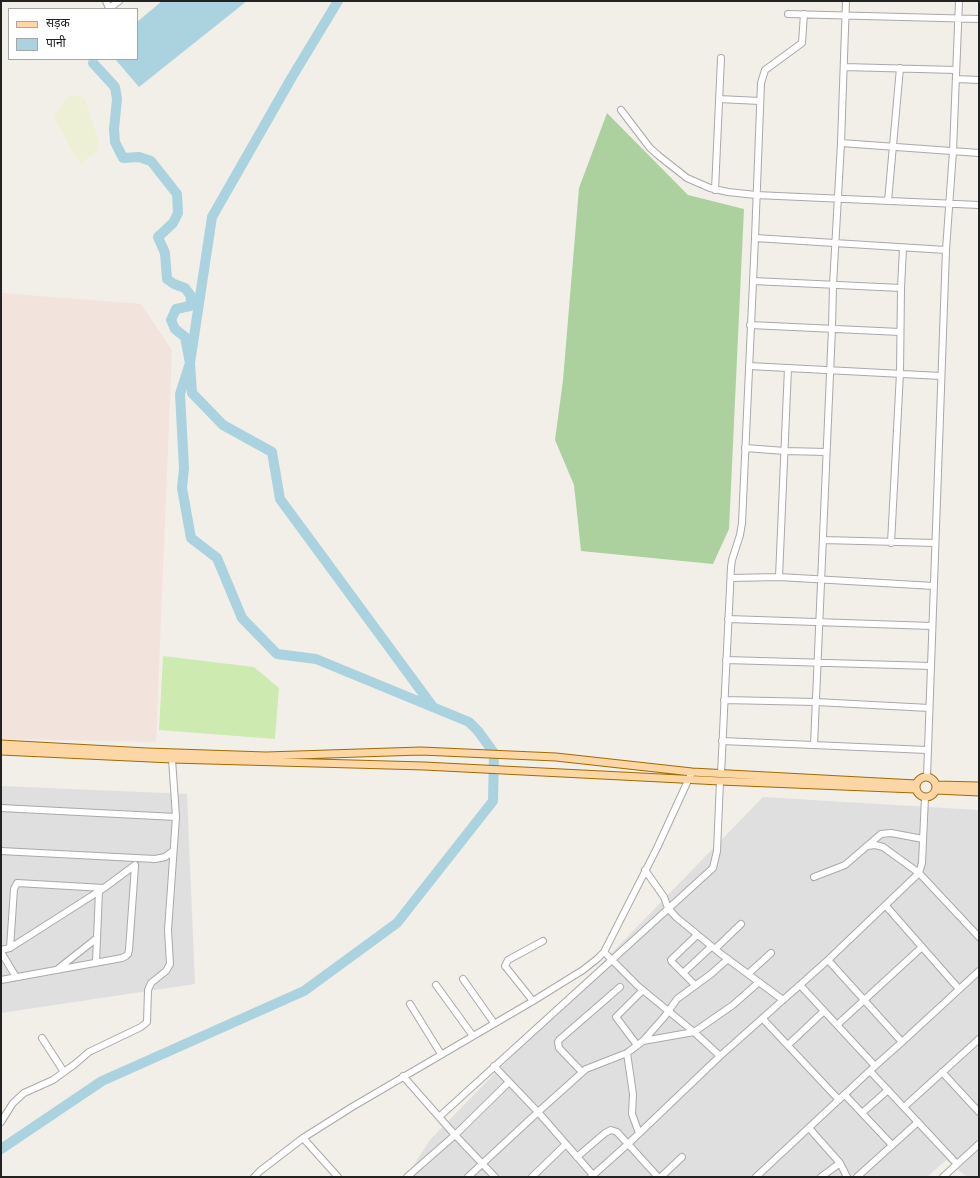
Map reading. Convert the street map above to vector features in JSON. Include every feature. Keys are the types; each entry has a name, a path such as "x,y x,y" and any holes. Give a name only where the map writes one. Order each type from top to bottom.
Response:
{"main road":[{"path":"1,744 147,752 266,756 421,751 569,758 692,772 720,778"},
{"path":"1,751 172,759 424,766 688,780 720,778 916,786"},
{"path":"927,777 932,779 936,787 933,795 925,797 917,793 916,786 921,778 927,777"},
{"path":"936,787 979,786"},
{"path":"936,787 979,792"}],"street":[{"path":"106,1 108,6 111,7 119,1"},
{"path":"814,745 846,1"},
{"path":"927,777 946,250 953,151 959,1"},
{"path":"788,14 979,19"},
{"path":"439,1117 713,868 715,863 717,851 730,578 732,560 740,535 742,523 762,77 765,70 802,43 804,14"},
{"path":"715,190 721,58"},
{"path":"844,67 956,70"},
{"path":"888,201 900,68"},
{"path":"956,79 979,80"},
{"path":"719,99 760,101"},
{"path":"621,110 650,148 659,156 687,178 715,190 756,195 979,205"},
{"path":"841,143 979,153"},
{"path":"755,238 946,250"},
{"path":"891,543 900,373 900,288 903,248"},
{"path":"754,281 900,288"},
{"path":"750,325 900,332"},
{"path":"749,366 941,376"},
{"path":"779,577 788,368"},
{"path":"745,448 826,452"},
{"path":"823,540 935,543"},
{"path":"730,578 779,577 934,586"},
{"path":"728,618 932,626"},
{"path":"726,660 931,666"},
{"path":"724,700 816,702 929,708"},
{"path":"722,741 928,750"},
{"path":"1,1122 13,1103 24,1094 45,1084 64,1072 89,1052 141,1027 147,1022 148,990 151,983 166,971 170,964 168,930 176,818 172,759"},
{"path":"254,1177 303,1138 402,1076 533,1001 590,965 604,952 657,848 692,772"},
{"path":"494,1066 538,1112 592,1176 628,1144 720,1056 828,960 919,874 922,863 924,839 925,797"},
{"path":"1,808 176,818"},
{"path":"814,877 845,865 881,834 885,833 924,839"},
{"path":"867,846 875,845 883,847 919,874 979,937"},
{"path":"1,851 135,859 160,858 169,855 173,851"},
{"path":"1,980 122,958 128,954 135,859"},
{"path":"16,977 1,951 10,948 102,890 134,866"},
{"path":"645,870 664,897 668,908 676,917 697,936 783,1000"},
{"path":"10,948 14,889 17,883 102,890"},
{"path":"96,962 102,890"},
{"path":"886,906 959,989"},
{"path":"683,973 741,924"},
{"path":"695,985 672,962 672,958 697,936"},
{"path":"58,969 97,938"},
{"path":"533,1001 505,966 508,960 543,941"},
{"path":"838,1025 922,947"},
{"path":"604,952 643,990 694,1032 720,1056"},
{"path":"748,974 771,953"},
{"path":"468,1177 582,1072 627,1053 640,1043 677,999 711,974 728,959"},
{"path":"828,960 902,1042"},
{"path":"756,1177 979,971"},
{"path":"463,978 494,1023"},
{"path":"640,1043 694,1032 733,1005 759,982"},
{"path":"436,985 472,1036"},
{"path":"800,985 875,1066"},
{"path":"582,1072 559,1048 558,1042 620,987"},
{"path":"640,1043 616,1017 643,990"},
{"path":"410,1004 441,1054"},
{"path":"788,1045 824,1011"},
{"path":"762,1019 839,1100"},
{"path":"42,1038 64,1072"},
{"path":"904,1107 979,1039"},
{"path":"627,1053 633,1094 632,1114 639,1133"},
{"path":"870,1071 957,1164"},
{"path":"942,1072 979,1112"},
{"path":"402,1076 454,1135 495,1177"},
{"path":"407,1177 454,1135 509,1082"},
{"path":"862,1113 888,1090"},
{"path":"845,1095 892,1145"},
{"path":"856,1177 918,1122"},
{"path":"809,1128 840,1163 847,1177"},
{"path":"577,1157 605,1133 611,1130 617,1132 656,1176 682,1157"},
{"path":"303,1138 338,1177"},
{"path":"532,1177 566,1144"},
{"path":"943,1177 979,1144"},
{"path":"821,1177 840,1163"}],"shaded area":[{"path":"1,293 141,304 172,350 156,742 1,739"},
{"path":"1,786 187,794 195,984 1,1013"},
{"path":"763,797 979,810 979,1177 967,1177 946,1160 927,1177 406,1177 430,1140"}],"green space":[{"path":"78,95 85,99 99,142 97,151 81,163 78,161 54,117 67,97"},
{"path":"607,113 688,195 744,209 729,529 713,564 581,551 574,485 555,440 563,380 579,188"},
{"path":"163,656 254,667 279,688 275,739 159,730"}],"water":[{"path":"162,1 247,1 139,87 116,60 138,60 138,21"}],"waterway":[{"path":"338,1 292,77 212,217 190,363 192,393 223,425 272,452 280,499 433,707"},
{"path":"1,1149 102,1081 304,991 397,923 493,801 494,753 478,731 469,722 316,659 277,654 242,618 217,558 191,538 182,488 184,468 180,394 190,363 185,337 175,329 171,320 176,309 190,306 191,296 185,288 174,284 167,279 165,253 158,237 173,223 178,213 177,194 151,161 139,157 123,158 115,142 114,129 117,99 115,87 93,63"}]}
